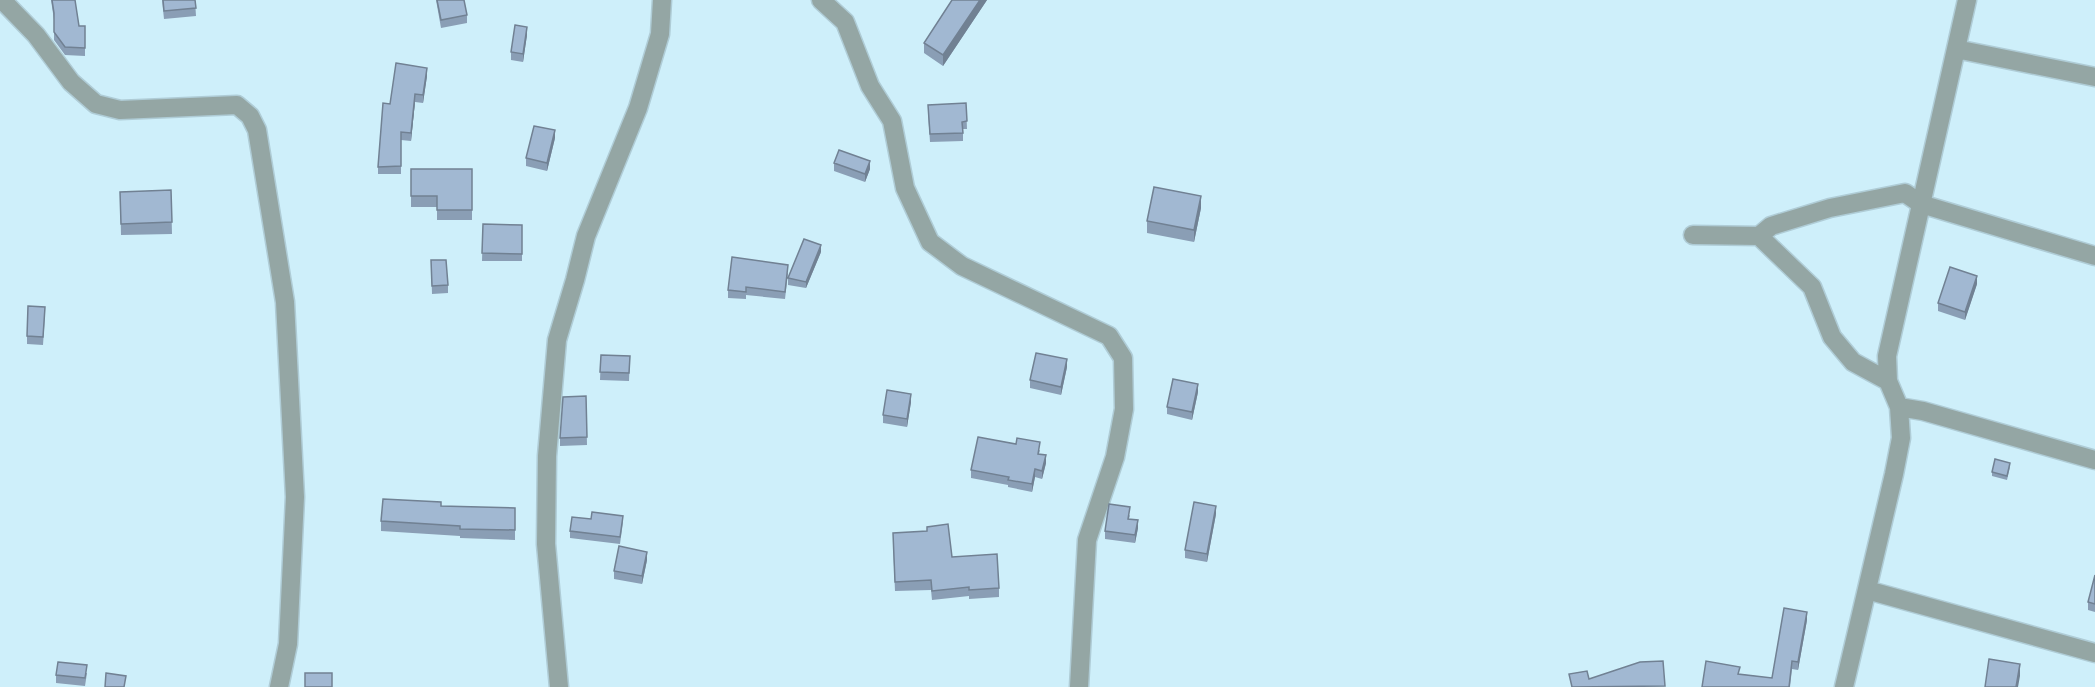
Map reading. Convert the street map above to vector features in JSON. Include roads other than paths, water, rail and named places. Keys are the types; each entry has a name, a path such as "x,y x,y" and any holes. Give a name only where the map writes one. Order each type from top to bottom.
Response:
{"street":[{"path":"2,0 36,35 70,82 96,104 120,110 237,105 250,116 256,130 285,302 295,497 288,644 279,687"},
{"path":"559,687 546,544 547,456 557,340 576,280 586,236 638,108 660,34 662,0"},
{"path":"821,0 845,22 870,86 892,121 905,188 930,242 962,266 1109,336 1123,358 1124,409 1115,457 1087,540 1079,687"},
{"path":"1844,687 1901,438 1899,407 1888,381 1887,356 1967,0"},
{"path":"1956,49 2095,77"},
{"path":"1693,235 1759,236 1771,226 1830,208 1905,193 1921,204 2095,256"},
{"path":"1759,236 1812,286 1832,337 1853,362 1888,381"},
{"path":"1899,407 1923,411 2095,460"},
{"path":"1867,590 2095,652"}]}
